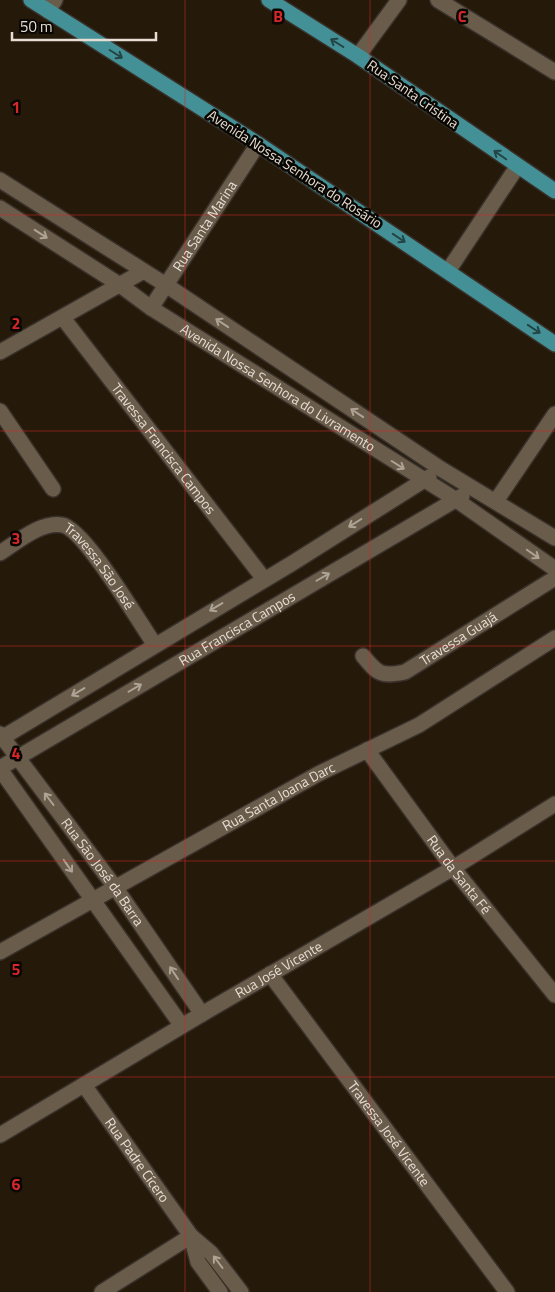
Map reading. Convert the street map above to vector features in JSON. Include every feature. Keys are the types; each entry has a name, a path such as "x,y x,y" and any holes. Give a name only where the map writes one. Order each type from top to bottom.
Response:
{"main road":[{"name":"Avenida Nossa Senhora do Rosário","path":"31,0 51,5 555,344"},
{"name":"Rua Santa Cristina","path":"269,0 358,56 517,167 555,191"}],"street":[{"path":"358,56 399,0"},
{"path":"438,0 555,72"},
{"name":"Rua Santa Marina","path":"151,308 258,144"},
{"path":"448,271 517,167"},
{"name":"Avenida Nossa Senhora do Livramento","path":"0,180 142,272 166,285 441,469 555,538"},
{"name":"Avenida Nossa Senhora do Livramento","path":"0,208 120,285 151,308 423,481 455,499 555,569"},
{"path":"0,352 142,272"},
{"name":"Travessa Francisca Campos","path":"63,318 264,579"},
{"path":"0,411 53,489"},
{"path":"496,501 555,414"},
{"name":"Rua Francisca Campos","path":"1,737 291,564 441,469"},
{"name":"Rua Francisca Campos","path":"0,768 473,489"},
{"name":"Travessa São José","path":"0,553 27,536 55,524 62,524 77,533 87,543 154,645"},
{"name":"Travessa Guajá","path":"364,656 376,671 381,674 405,672 555,578"},
{"name":"Rua Santa Joana Darc","path":"0,952 91,899 318,774 419,725 555,638"},
{"name":"Rua São José da Barra","path":"1,737 115,887 202,1014"},
{"name":"Rua da Santa Fé","path":"368,750 453,868 555,995"},
{"name":"Rua São José da Barra","path":"0,768 182,1026"},
{"name":"Rua José Vicente","path":"0,1134 453,868 555,804"},
{"name":"Travessa José Vicente","path":"270,974 507,1292"},
{"name":"Rua Padre Cícero","path":"84,1085 191,1236 212,1253 241,1292"},
{"path":"102,1292 191,1236"},
{"name":"Rua Padre Cícero","path":"191,1236 198,1262 220,1292"}]}
